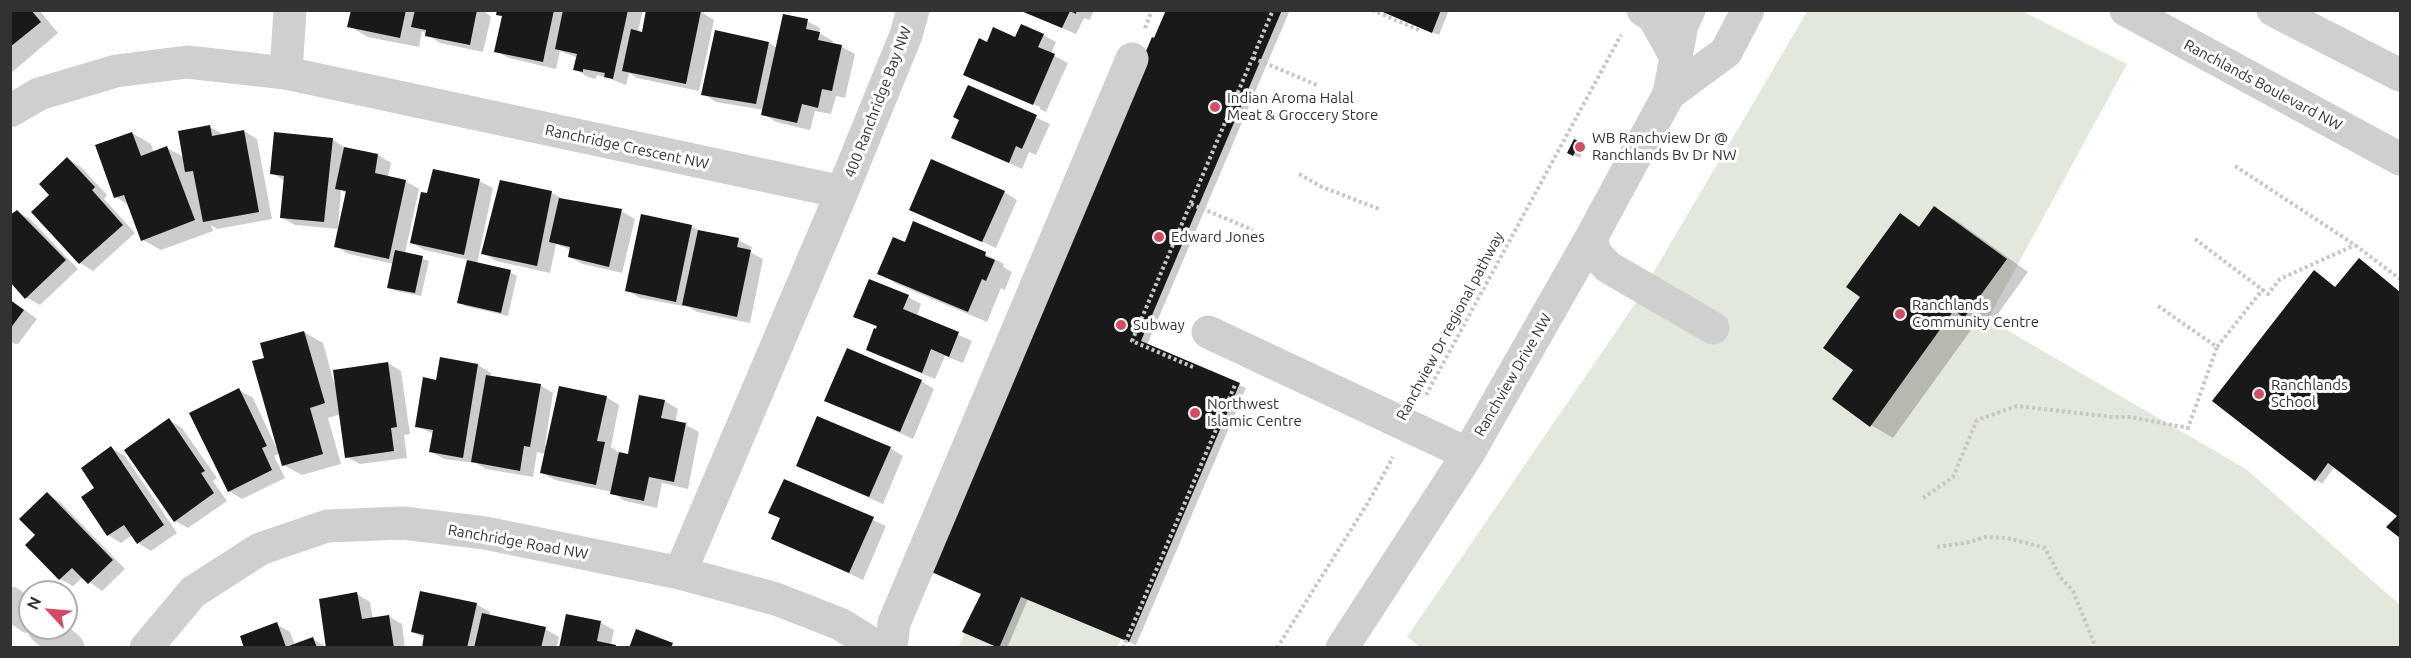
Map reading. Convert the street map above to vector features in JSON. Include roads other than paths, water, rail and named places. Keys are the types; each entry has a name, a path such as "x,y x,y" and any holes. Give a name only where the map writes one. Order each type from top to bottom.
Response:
{"street":[{"path":"286,73 290,10"},
{"name":"400 Ranchridge Bay NW","path":"842,192 906,35 913,10"},
{"name":"Ranchview Drive NW","path":"1342,648 1468,454 1591,238 1669,94 1682,25 1689,10"},
{"name":"Ranchview Drive NW","path":"1669,94 1725,52 1748,10"},
{"name":"Ranchlands Boulevard NW","path":"2126,10 2400,159"},
{"path":"2273,10 2400,75"},
{"path":"1633,21 1653,16 1676,57"},
{"path":"891,648 894,623 1132,59"},
{"name":"Ranchridge Crescent NW","path":"10,111 39,94 116,71 187,62 286,73 842,192"},
{"path":"680,573 842,192"},
{"path":"1591,238 1595,253 1608,267 1713,328"},
{"path":"1208,332 1468,454"},
{"name":"Ranchridge Road NW","path":"146,648 193,592 260,549 327,526 403,523 485,532 680,573 776,599 840,624 879,648"}],"place":[{"name":"Indian Aroma Halal Meat & Groccery Store","path":"1215,107"},
{"name":"WB Ranchview Dr @ Ranchlands Bv Dr NW","path":"1580,147"},
{"name":"Edward Jones","path":"1159,237"},
{"name":"Ranchlands Community Centre","path":"1900,314"},
{"name":"Subway","path":"1121,325"},
{"name":"Ranchlands School","path":"2259,394"},
{"name":"Northwest Islamic Centre","path":"1195,413"}]}
